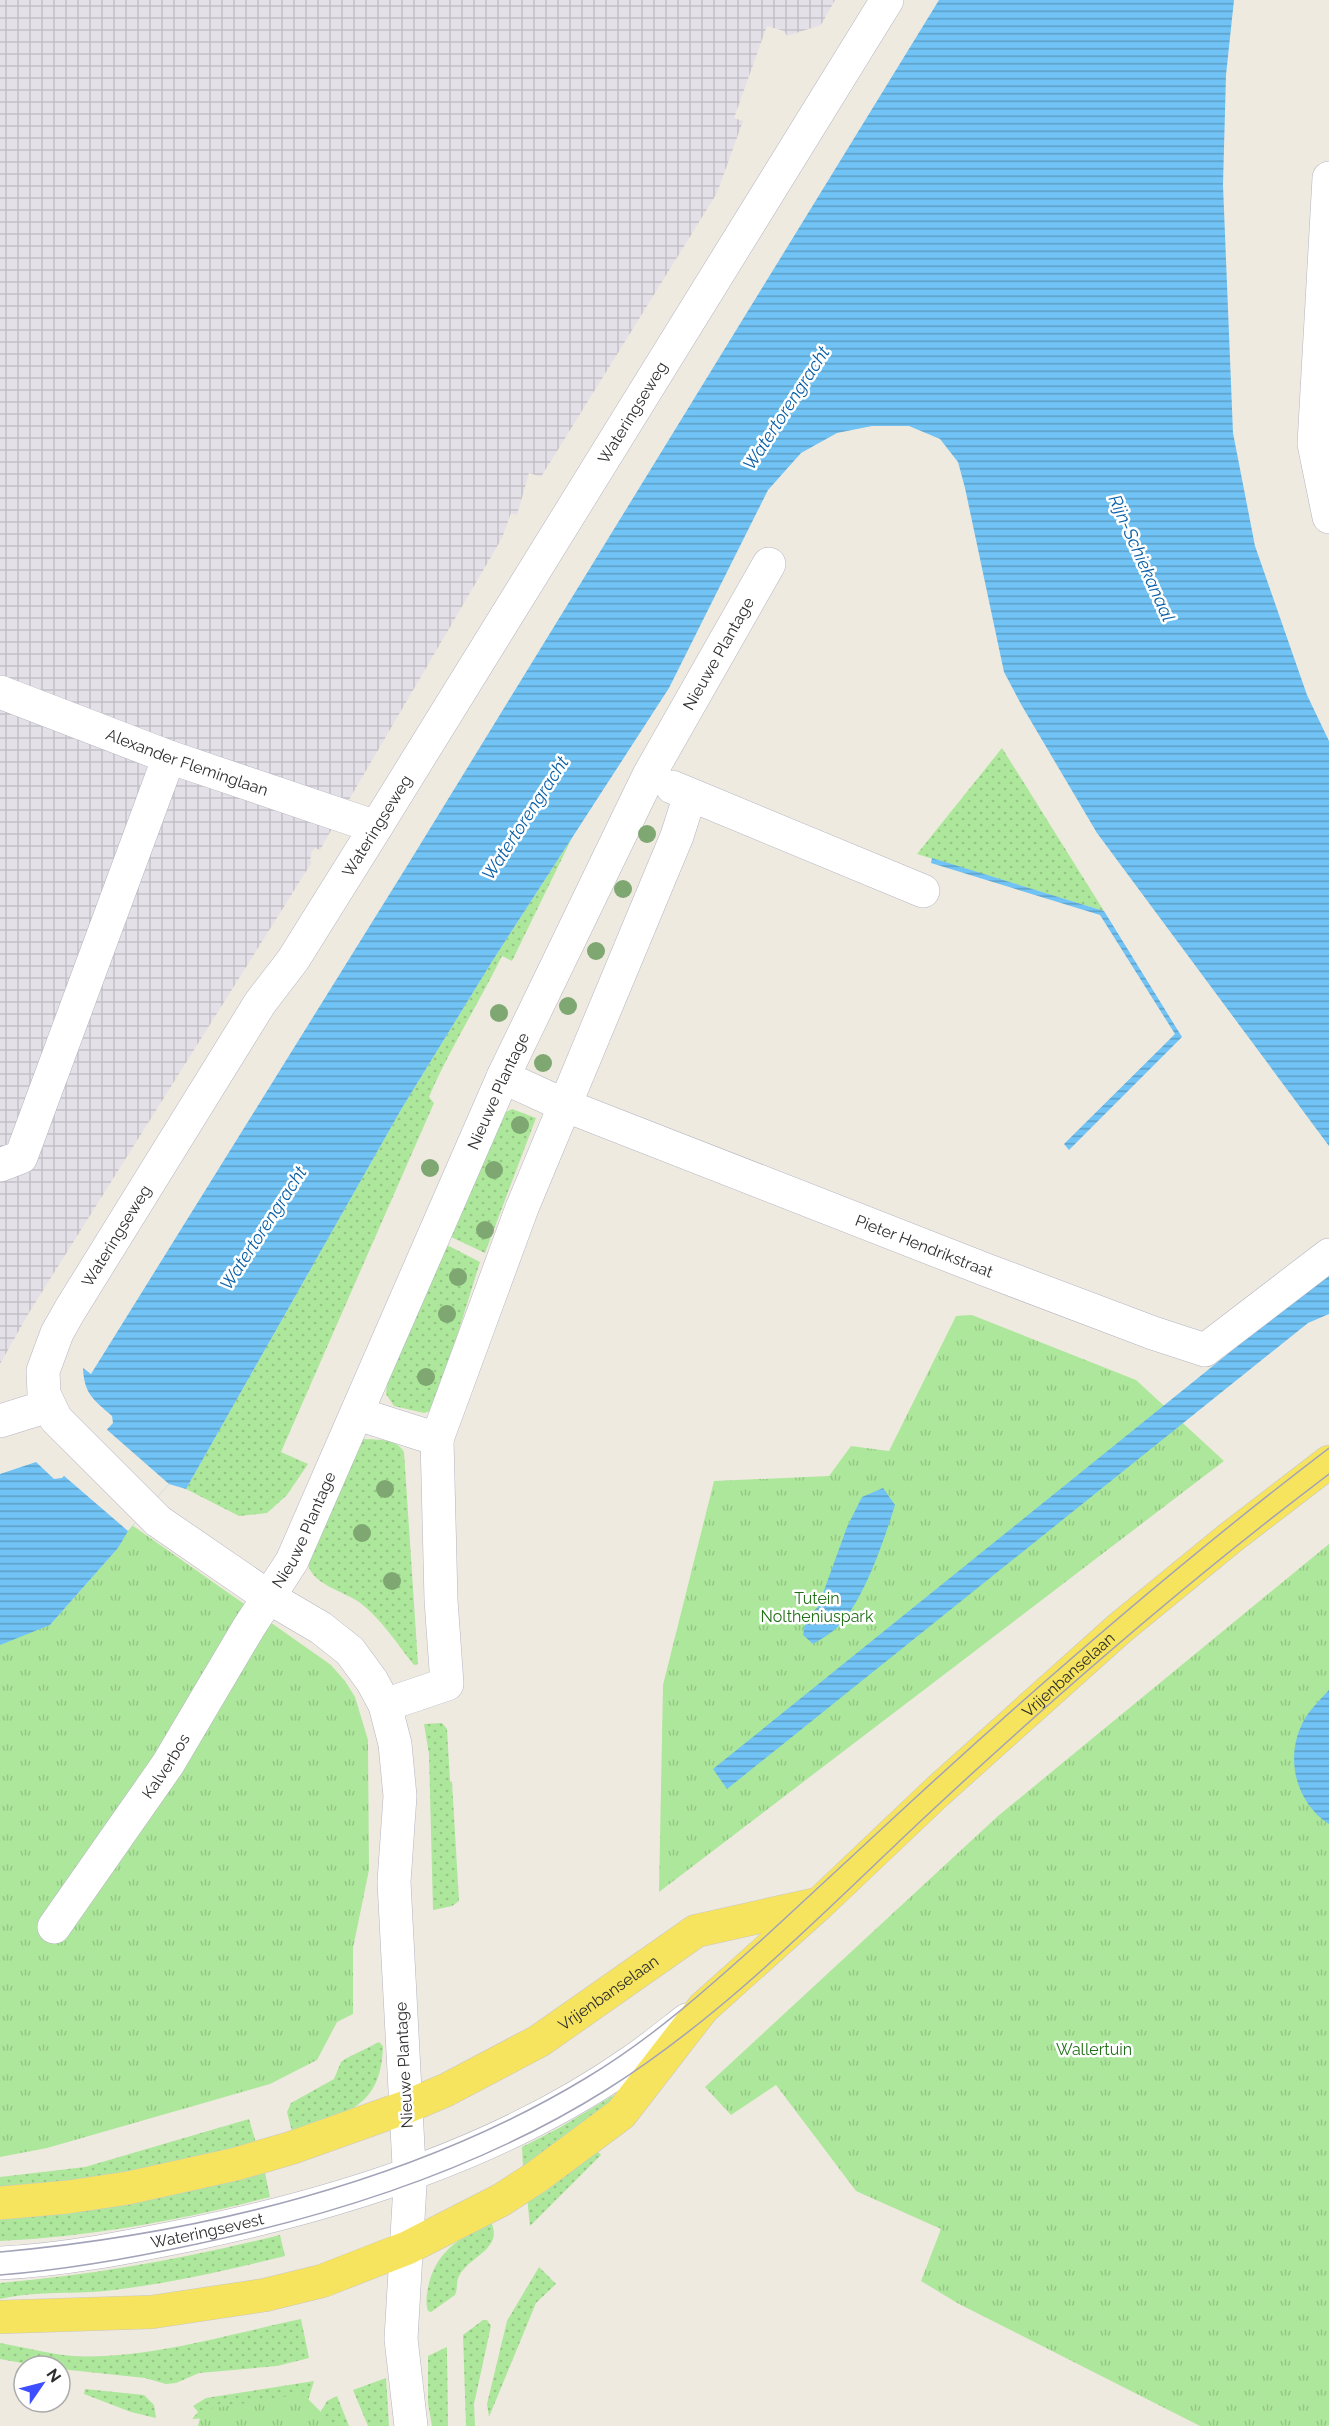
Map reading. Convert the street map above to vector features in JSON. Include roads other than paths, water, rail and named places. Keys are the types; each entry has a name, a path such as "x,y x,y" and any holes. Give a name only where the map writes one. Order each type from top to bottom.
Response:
{"main road":[{"name":"Vrijenbanselaan","path":"407,2248 501,2200 543,2173 621,2114 703,2008 820,1903 937,1792 1120,1628 1230,1538 1329,1462"},
{"name":"Vrijenbanselaan","path":"406,2107 446,2091 539,2041 696,1931 820,1903"},
{"path":"0,2203 68,2197 128,2188 236,2164 291,2148 406,2107"},
{"path":"0,2317 152,2312 265,2295 322,2281 407,2248"}],"street":[{"name":"Wateringseweg","path":"270,1598 158,1521 56,1419 44,1394 43,1371 54,1341 70,1310 260,1003 293,960 887,0"},
{"path":"1329,178 1314,444 1329,517"},
{"name":"Nieuwe Plantage","path":"411,2426 401,2339 410,2173 394,1882 400,1796 395,1744 385,1705 372,1681 350,1651 321,1628 270,1598 292,1561 503,1077 649,775 769,564"},
{"name":"Alexander Fleminglaan","path":"0,692 169,757 376,827"},
{"path":"0,1165 21,1157 169,757"},
{"path":"649,775 690,795 923,891"},
{"path":"385,1705 447,1684 441,1600 436,1439 522,1208 677,836 690,795"},
{"name":"Pieter Hendrikstraat","path":"503,1077 564,1105 989,1271 1153,1333 1205,1350 1329,1255"},
{"path":"0,1421 48,1406"},
{"path":"357,1414 436,1439"},
{"name":"Kalverbos","path":"54,1927 168,1764 249,1627 270,1598"},
{"name":"Vrijenbanselaan","path":"410,2173 468,2151 514,2130 586,2091 633,2061 703,2008"},
{"name":"Wateringsevest","path":"0,2263 131,2247 261,2220 410,2173"}],"water":[{"path":"939,0 1234,0 1226,75 1223,185 1233,433 1255,546 1307,695 1329,741 1329,1146 1097,833 1022,706 1004,672 958,462 940,439 909,426 872,426 837,433 801,453 768,490 669,688 493,960 402,1108 186,1489 169,1484 128,1531 118,1548 50,1625 0,1645 0,1474 36,1462 54,1479 62,1478 113,1423 112,1416 91,1396 85,1384 83,1368 91,1374 407,866"},
{"path":"932,858 1104,911 1182,1037 1069,1150 1064,1144 1175,1034 1100,915 931,863"},
{"path":"1327,1274 1329,1277 1329,1314 1308,1323 727,1789 713,1769"},
{"path":"883,1488 895,1505 871,1573 844,1620 831,1633 813,1644 803,1635 806,1618 818,1607 847,1527 862,1497"},
{"path":"1329,1690 1329,1824 1308,1804 1301,1792 1294,1765 1294,1751 1302,1724"}],"tram line":[{"path":"0,2252 75,2244 151,2232 303,2197 377,2174 450,2147 520,2115 611,2063 702,1993 964,1753 1066,1663 1169,1575 1329,1448"},
{"path":"0,2275 124,2259 250,2232 356,2203 460,2165 510,2143 606,2090 652,2059 738,1991 1081,1676 1228,1553 1329,1474"}],"water label":[{"name":"Watertorengracht","path":"786,408"},
{"name":"Rijn-Schiekanaal","path":"1142,558"},
{"name":"Watertorengracht","path":"525,818"},
{"name":"Watertorengracht","path":"263,1228"}],"park label":[{"name":"Tutein Noltheniuspark","path":"817,1607"},
{"name":"Wallertuin","path":"1094,2049"}]}
